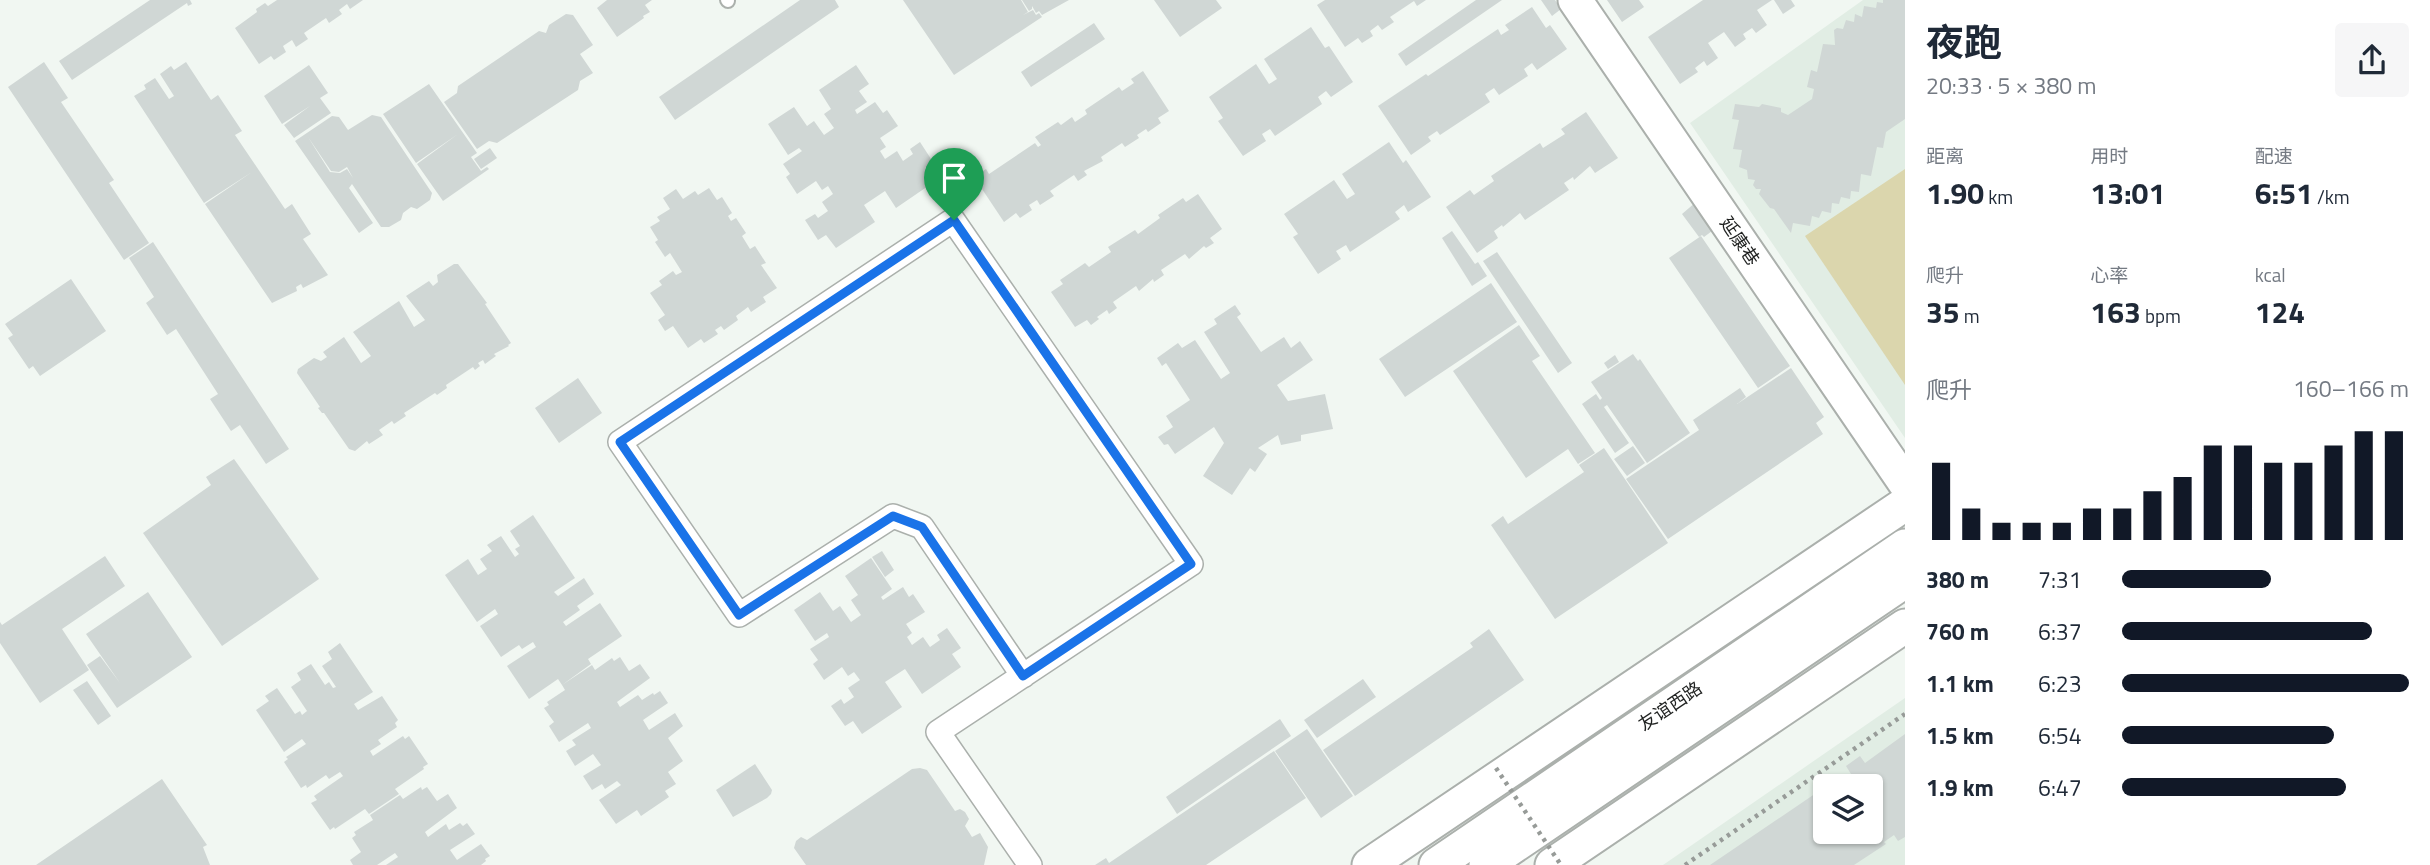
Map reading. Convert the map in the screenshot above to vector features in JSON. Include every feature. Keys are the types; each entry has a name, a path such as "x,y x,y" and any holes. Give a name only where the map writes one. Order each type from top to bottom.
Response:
{"street":[{"name":"延康巷","path":"1575,0 1905,483"},
{"path":"1023,676 922,527 893,516 739,615 620,442 954,220 1191,564 1023,676 939,732 1030,865"},
{"path":"1369,865 1905,504"},
{"name":"友谊西路","path":"1436,865 1905,546"},
{"name":"友谊西路","path":"1486,865 1905,581"},
{"path":"1552,865 1905,626"}],"path":[{"path":"1685,865 1905,714"},
{"path":"1496,768 1561,865"}],"shaded area":[{"path":"1863,0 1905,0 1905,438 1690,123"},
{"path":"1905,169 1905,385 1805,236"},
{"path":"1905,698 1905,865 1663,865"}],"building":[{"path":"150,0 190,0 192,4 188,6 187,3 72,80 59,61"},
{"path":"277,0 363,0 350,9 347,4 339,10 342,14 329,23 326,18 304,33 308,39 296,47 292,40 283,46 286,52 274,60 271,56 259,64 235,28 265,3 268,6"},
{"path":"607,0 652,0 645,5 650,12 617,37 597,8"},
{"path":"800,0 835,0 839,7 675,120 659,97"},
{"path":"903,0 1021,0 1028,12 1023,15 1033,10 1036,15 1039,13 1042,17 954,75"},
{"path":"1022,0 1069,0 1042,15 1039,11 1036,13 1032,6 1029,11"},
{"path":"1154,0 1216,0 1222,8 1180,37"},
{"path":"1325,0 1426,0 1417,6 1414,1 1390,17 1394,22 1382,30 1378,25 1370,31 1373,36 1362,43 1358,38 1345,47 1317,5"},
{"path":"1476,0 1502,0 1406,66 1398,54"},
{"path":"1541,0 1555,0 1561,9 1552,16"},
{"path":"1607,0 1639,0 1644,7 1622,22"},
{"path":"1703,0 1772,0 1757,10 1767,25 1756,33 1752,28 1743,34 1746,39 1735,47 1724,32 1708,43 1718,58 1707,66 1704,61 1695,68 1698,72 1680,84 1648,37"},
{"path":"1774,0 1791,0 1795,6 1783,14"},
{"path":"1883,0 1905,0 1905,119 1886,132 1883,148 1877,147 1871,176 1861,174 1859,192 1851,191 1850,199 1841,197 1839,204 1832,203 1831,213 1822,211 1819,218 1812,216 1810,226 1793,223 1791,233 1759,194 1761,189 1756,189 1753,185 1755,180 1748,179 1747,170 1739,167 1742,150 1733,149 1739,120 1732,119 1735,104 1759,107 1762,104 1781,108 1781,112 1788,115 1812,99 1814,89 1807,87 1811,70 1817,72 1823,44 1835,45 1834,30 1843,29 1846,20 1854,22 1855,14 1862,17 1864,6 1876,8 1877,2 1883,3"},
{"path":"1532,7 1546,28 1550,25 1567,49 1537,70 1532,63 1524,69 1528,76 1499,95 1494,88 1485,94 1490,102 1440,135 1437,131 1428,137 1431,141 1411,155 1378,106 1498,29 1501,35 1509,30 1505,25"},
{"path":"566,14 573,15 593,45 580,54 593,73 580,81 578,90 497,143 489,141 477,149 444,102 457,93 458,86 539,31 546,33 549,25"},
{"path":"1094,23 1105,39 1031,87 1021,72"},
{"path":"1311,27 1325,48 1329,46 1353,82 1331,97 1326,91 1318,97 1322,104 1275,136 1270,129 1262,134 1266,141 1243,156 1218,121 1223,118 1209,97 1256,64 1269,84 1277,79 1264,59"},
{"path":"44,62 68,98 61,102 114,180 109,183 149,243 124,260 8,87"},
{"path":"186,62 211,100 218,95 242,131 235,135 285,209 292,204 311,234 303,239 328,275 303,288 301,284 296,287 297,291 272,303 205,204 252,172 204,203 134,96 146,89 144,85 155,78 169,99 174,96 160,74 171,66 174,70"},
{"path":"309,65 328,93 320,98 331,113 294,138 284,125 310,106 282,124 264,96"},
{"path":"856,65 869,84 859,91 867,102 855,110 857,114 875,102 883,113 887,110 898,126 880,138 886,147 880,151 885,159 897,151 903,161 913,154 910,149 920,142 933,162 925,168 934,182 896,208 885,191 864,205 875,222 836,248 826,235 818,240 805,220 815,214 818,218 828,211 822,202 833,194 828,186 822,190 816,181 797,194 786,177 790,174 783,164 802,151 799,148 788,155 768,124 794,107 807,126 814,121 824,135 834,128 824,114 831,109 819,90"},
{"path":"1143,71 1169,111 1158,118 1161,123 1148,132 1146,129 1137,135 1139,138 1125,147 1122,143 1101,157 1103,161 1084,171 1087,175 1078,181 1074,175 1050,191 1054,196 1040,205 1037,200 1029,205 1032,210 1020,218 1016,213 1004,222 974,177 986,169 989,174 1035,143 1038,147 1041,145 1035,137 1058,122 1061,125 1072,117 1075,122 1087,114 1085,110 1119,87 1122,91 1134,83 1131,79"},
{"path":"429,84 477,153 471,157 481,171 487,167 489,169 443,201 417,164 458,134 416,163 383,114"},
{"path":"1586,112 1618,158 1595,173 1590,166 1574,180 1573,177 1564,183 1569,190 1525,220 1520,213 1503,227 1502,225 1494,231 1498,238 1477,253 1446,207 1470,190 1474,195 1494,181 1491,176 1540,143 1543,148 1565,134 1561,129"},
{"path":"372,115 381,117 432,193 430,200 417,209 411,207 403,213 401,220 389,227 381,227 352,184 349,188 373,223 359,233 295,141 332,116 339,117 348,130","holes":["308,137 331,171 339,172 347,167 353,178 347,169 340,173 330,172"]},
{"path":"1389,142 1403,163 1406,160 1431,197 1408,212 1404,205 1395,212 1400,219 1350,252 1346,245 1336,251 1341,259 1318,274 1293,237 1298,234 1284,214 1334,180 1347,199 1355,194 1342,174"},
{"path":"490,148 497,158 481,169 474,159"},
{"path":"709,188 717,200 722,197 732,213 728,216 731,221 736,218 746,233 742,236 750,249 755,246 766,263 761,265 777,288 763,297 766,302 751,312 748,307 736,316 738,320 724,330 721,326 715,330 718,334 704,343 701,339 688,348 673,326 665,331 658,320 665,315 650,293 662,285 659,281 673,271 676,275 682,272 670,253 665,257 655,242 658,240 650,227 660,221 657,217 670,209 663,198 676,189 683,199 695,191 698,195"},
{"path":"1198,194 1222,229 1210,238 1214,243 1206,248 1204,246 1189,259 1185,254 1161,270 1164,275 1154,282 1153,279 1139,291 1136,286 1113,302 1117,308 1109,314 1107,310 1091,325 1087,320 1075,327 1051,292 1063,284 1060,280 1085,263 1089,267 1111,252 1108,247 1135,230 1138,234 1160,218 1158,215 1183,198 1186,202"},
{"path":"1696,202 1716,228 1704,237 1699,237 1682,214"},
{"path":"1452,231 1475,264 1478,262 1487,276 1472,286 1442,238"},
{"path":"1701,236 1790,366 1758,388 1669,258"},
{"path":"153,242 289,449 266,464 240,425 231,431 210,399 218,394 176,329 167,335 146,303 154,297 129,258"},
{"path":"1497,252 1572,363 1558,373 1483,261"},
{"path":"458,264 487,303 485,304 511,343 494,354 496,356 485,364 483,360 478,363 480,366 475,370 473,367 446,385 447,388 437,395 435,393 404,413 406,416 394,424 392,421 379,430 383,435 369,444 367,441 355,451 349,449 318,408 320,407 297,373 298,369 314,358 321,361 327,357 323,352 344,337 361,363 371,356 353,332 399,301 414,327 425,320 406,296 429,281 433,286 438,282 437,275"},
{"path":"71,279 106,331 40,376 33,366 29,369 8,338 13,335 5,324"},
{"path":"1491,283 1517,322 1405,397 1379,359"},
{"path":"1235,305 1241,314 1237,317 1261,352 1284,337 1291,348 1300,341 1313,360 1277,385 1288,401 1325,394 1333,429 1301,435 1301,441 1281,445 1278,435 1258,448 1267,454 1255,472 1250,468 1232,495 1203,476 1224,443 1214,427 1175,454 1168,444 1164,445 1158,437 1173,427 1166,416 1190,400 1166,363 1162,366 1157,358 1178,343 1182,348 1195,340 1221,379 1230,373 1204,332 1217,324 1214,319"},
{"path":"1519,325 1540,356 1532,361 1595,453 1578,464 1568,449 1526,478 1453,371"},
{"path":"1633,354 1638,361 1640,359 1690,433 1647,463 1607,405 1604,407 1629,443 1615,453 1582,404 1596,394 1600,400 1602,398 1591,382"},
{"path":"1615,355 1619,362 1608,369 1604,363"},
{"path":"1791,368 1824,417 1816,423 1823,434 1668,539 1626,479 1699,430 1693,420 1740,388 1746,397 1737,404"},
{"path":"578,378 602,413 559,443 535,408"},
{"path":"1633,446 1645,463 1627,476 1614,459"},
{"path":"1604,448 1668,543 1555,619 1491,525 1503,516 1508,524 1584,472 1579,465"},
{"path":"234,459 319,579 222,646 143,533 211,485 206,477"},
{"path":"533,515 575,578 554,592 558,596 584,578 594,594 577,606 580,610 563,622 566,626 600,603 622,636 588,659 591,664 562,685 558,679 529,699 507,666 536,647 533,642 522,649 519,645 501,657 480,626 498,614 495,609 477,622 445,575 468,559 478,575 487,569 480,559 492,551 487,545 501,536 515,557 519,554 515,549 520,546 510,531"},
{"path":"882,551 894,570 885,577 872,557"},
{"path":"105,556 125,586 62,629 89,670 40,703 0,643 0,622 2,625"},
{"path":"871,558 892,589 881,597 883,600 903,587 909,597 913,594 925,612 906,624 912,633 907,637 912,645 923,637 930,647 940,640 937,635 947,628 961,648 952,654 961,667 922,694 905,669 885,682 902,707 862,734 853,721 845,726 831,706 841,699 844,704 854,697 848,688 860,680 854,672 848,676 842,667 824,680 813,664 818,660 810,649 829,637 827,633 815,641 794,610 820,592 833,611 840,606 851,622 861,615 851,600 858,595 845,576"},
{"path":"148,592 192,657 117,708 87,665 100,656 120,683 86,634"},
{"path":"1489,629 1524,680 1355,796 1323,750 1473,647 1470,643"},
{"path":"340,643 373,692 354,704 358,710 382,696 398,720 395,723 397,727 378,740 381,744 370,751 373,756 403,736 405,739 409,736 428,764 395,789 399,794 369,814 365,809 330,830 311,803 317,800 314,796 343,776 340,772 329,779 326,775 307,788 306,785 301,788 284,762 288,759 286,757 306,744 302,739 284,752 256,710 269,701 265,696 277,688 295,714 300,711 302,715 307,711 291,687 301,680 297,673 311,664 325,685 329,682 333,688 336,687 322,666 332,659 328,652"},
{"path":"620,657 629,671 640,664 650,678 617,702 620,707 638,695 642,700 660,691 668,703 643,720 649,730 675,713 683,726 668,738 683,761 668,772 676,784 665,791 669,797 641,816 637,810 616,824 599,800 621,785 617,781 605,789 602,784 592,790 583,776 601,765 593,754 575,766 566,751 576,745 572,740 591,728 588,723 559,742 549,726 554,722 544,708 549,705 547,702 565,690 562,685 592,665 595,670 612,658 614,661"},
{"path":"1363,679 1376,697 1317,738 1304,720"},
{"path":"87,681 111,716 98,725 73,690"},
{"path":"1280,719 1291,736 1177,814 1166,797"},
{"path":"1307,729 1353,796 1321,818 1275,751"},
{"path":"1905,734 1905,837 1898,841 1894,835 1884,842 1886,844 1854,865 1710,865 1813,795 1813,844 1883,844 1883,774 1851,774 1846,766 1860,756 1865,763"},
{"path":"1274,751 1306,798 1206,865 1095,865 1106,858 1109,863"},
{"path":"755,764 772,790 771,794 733,817 716,790"},
{"path":"912,769 927,770 955,811 960,809 965,812 969,819 965,826 972,837 980,833 988,847 984,865 806,865 794,848 796,841 801,837 807,840"},
{"path":"162,779 207,845 203,847 210,865 36,865"},
{"path":"421,787 422,790 427,787 437,801 448,794 457,808 425,832 428,837 446,824 449,830 460,823 463,826 467,823 475,834 450,850 457,860 481,844 490,856 486,861 481,865 386,865 398,857 395,853 377,865 353,865 350,860 361,852 352,838 356,835 354,832 373,820 370,815 400,795 403,799"}],"route":[{"path":"954,220 1191,564 1023,676 922,527 893,516 739,615 620,442 954,220"}]}
